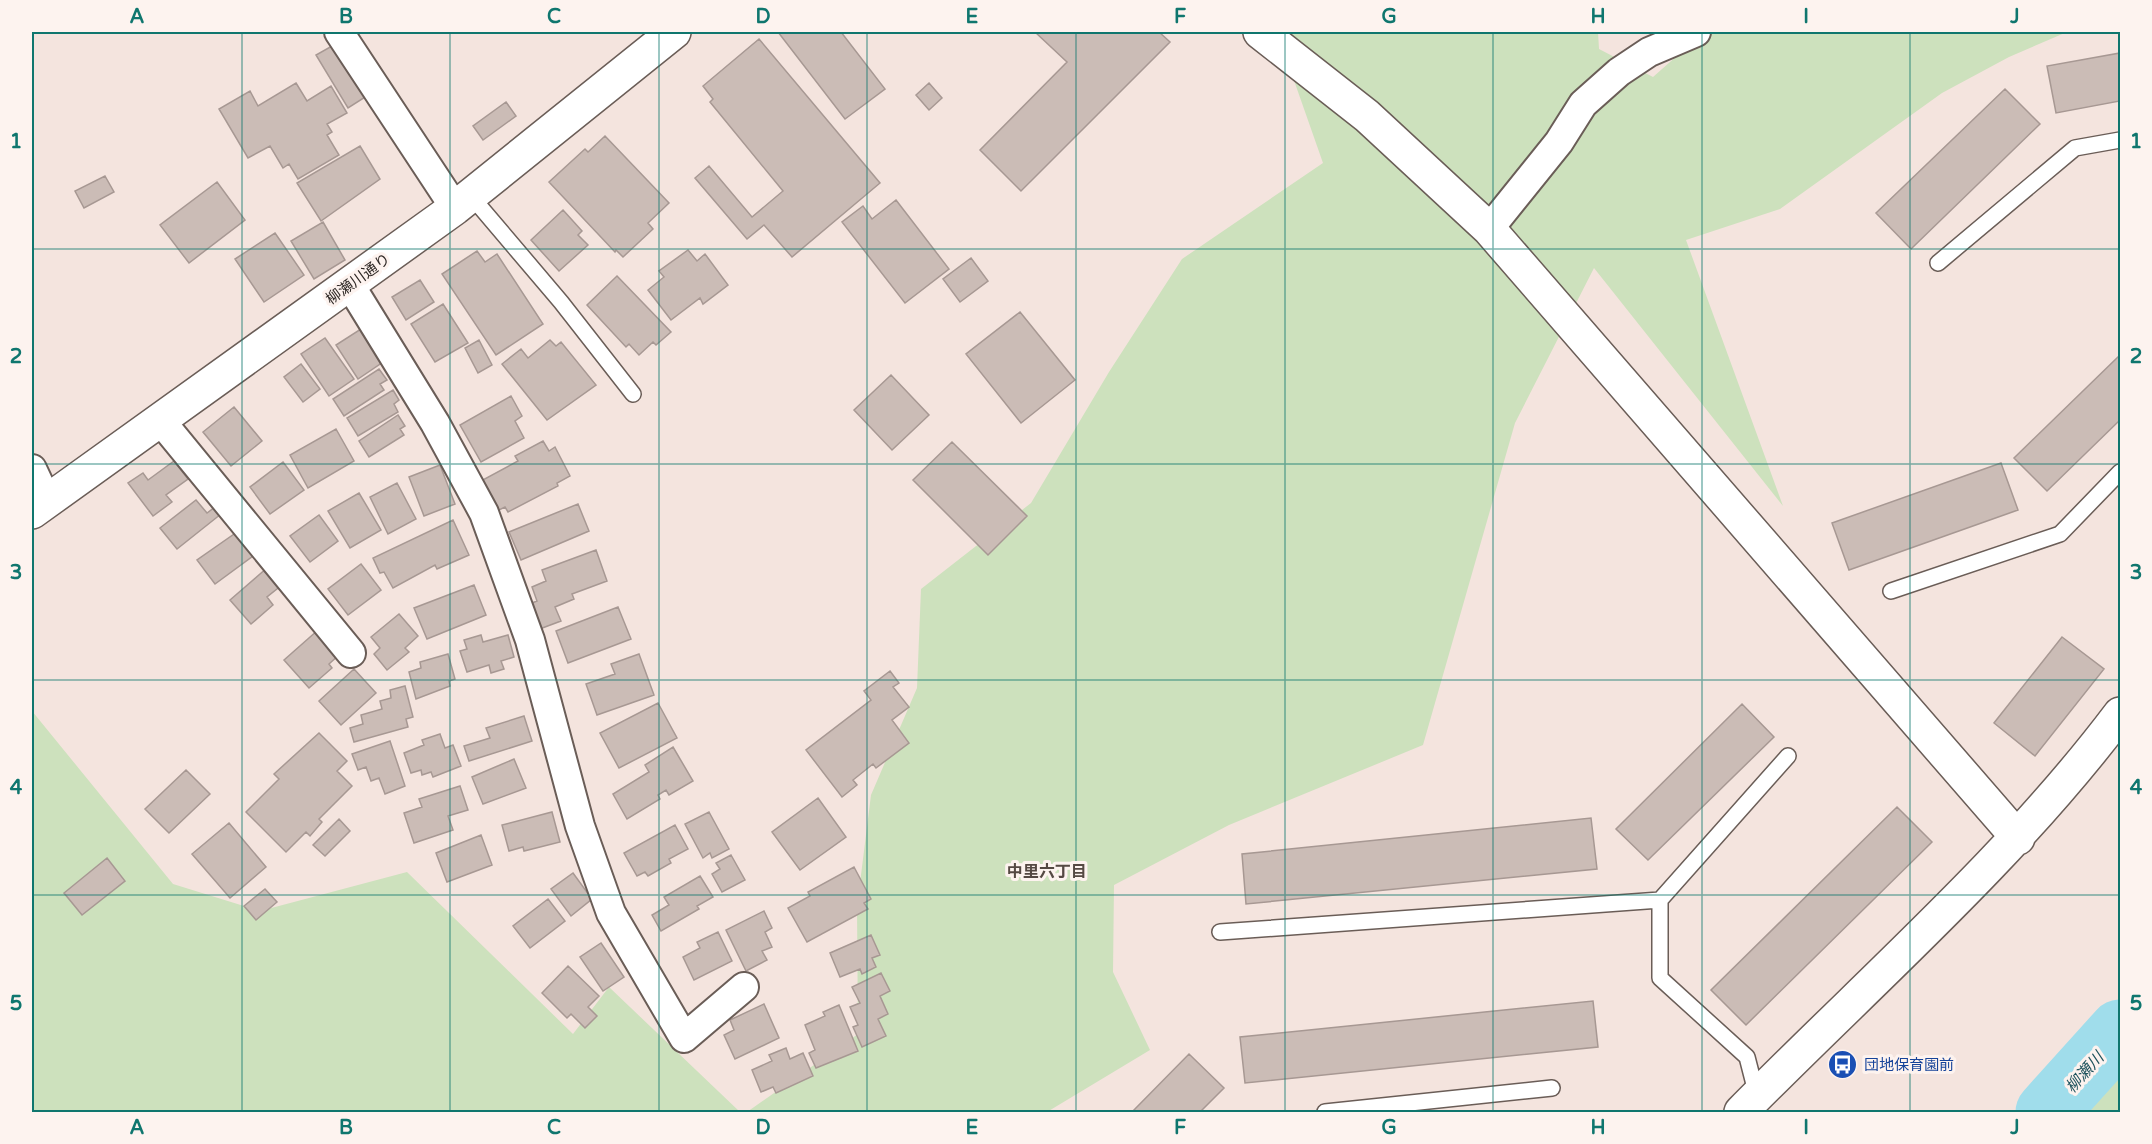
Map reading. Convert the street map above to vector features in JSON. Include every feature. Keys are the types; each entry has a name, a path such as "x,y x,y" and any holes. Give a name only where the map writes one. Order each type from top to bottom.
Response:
{"street":[{"path":"339,32 463,202"},
{"name":"柳瀬川通り","path":"39,506 463,202 674,32"},
{"path":"1260,32 1367,116 1489,229 2018,838"},
{"path":"1489,229 1559,142 1583,104 1619,72 1649,52 1696,32"},
{"path":"350,285 435,423 484,513 530,640 580,826 610,913 684,1038 744,987"},
{"path":"160,420 351,653"},
{"path":"32,469 39,506"},
{"path":"1749,1104 2018,838 2074,775 2121,714"}],"lane":[{"path":"1938,263 2075,148 2121,140"},
{"path":"463,202 561,302 633,394"},
{"path":"1891,591 2060,534 2121,472"},
{"path":"1749,1104 1747,1057 1660,978 1660,900 1788,756"},
{"path":"1220,932 1660,900"},
{"path":"1325,1113 1552,1088"}],"green space":[{"path":"1277,32 1598,32 1599,49 1653,77 1704,32 2067,32 2009,57 1942,93 1780,209 1686,240 1783,506 1594,268 1515,423 1423,745 1229,825 1114,885 1113,972 1150,1050 1047,1112 747,1112 858,1034 857,907 871,795 917,688 921,589 1031,503 1109,372 1182,259 1323,163"},
{"path":"32,711 173,884 260,911 407,872 573,1034 609,987 740,1112 32,1112"},
{"path":"2120,1040 2120,1112 2052,1112"}],"building":[{"path":"778,32 841,32 885,89 845,119"},
{"path":"1035,32 1159,32 1170,42 1021,191 980,150 1067,62"},
{"path":"759,39 880,183 792,257 764,225 747,239 695,178 709,166 752,217 783,191 710,102 713,99 703,86"},
{"path":"339,42 370,94 348,108 316,55"},
{"path":"2120,53 2120,101 2056,113 2047,66"},
{"path":"296,83 307,101 331,86 347,113 327,124 332,132 327,135 339,155 298,179 289,164 283,168 270,146 248,158 219,109 250,91 258,106"},
{"path":"929,83 942,98 929,110 916,95"},
{"path":"2005,89 2040,124 1911,249 1876,213"},
{"path":"506,102 516,116 483,140 473,126"},
{"path":"605,136 669,203 648,223 653,229 623,257 616,250 615,252 549,182 585,149 588,152"},
{"path":"360,146 380,179 321,221 297,183"},
{"path":"105,176 114,192 84,208 75,191"},
{"path":"217,182 245,220 189,263 160,225"},
{"path":"896,200 949,269 905,303 842,222 863,206 872,219"},
{"path":"563,210 582,231 578,235 588,245 559,271 531,240"},
{"path":"323,222 345,260 314,279 291,241"},
{"path":"275,233 304,275 264,302 235,259"},
{"path":"688,250 697,261 705,254 728,285 703,304 700,298 671,320 648,290 664,277 659,271"},
{"path":"477,251 485,262 497,254 543,324 496,355 442,274"},
{"path":"971,258 988,281 960,302 943,279"},
{"path":"617,276 671,332 656,345 653,342 639,355 629,344 626,347 587,305"},
{"path":"420,280 434,302 406,320 392,297"},
{"path":"443,304 468,343 435,362 411,324"},
{"path":"1020,312 1075,380 1021,423 966,354"},
{"path":"364,327 386,360 358,379 336,345"},
{"path":"325,338 354,379 329,396 301,354"},
{"path":"479,340 492,365 478,373 465,348"},
{"path":"550,340 556,346 561,342 596,385 547,420 502,364 521,349 528,358"},
{"path":"2120,355 2120,420 2047,491 2014,458"},
{"path":"301,364 320,389 303,402 284,377"},
{"path":"379,369 387,380 380,384 384,390 344,416 333,399"},
{"path":"891,375 929,415 892,450 854,410"},
{"path":"393,390 399,400 394,404 398,412 358,436 347,418"},
{"path":"511,396 522,416 515,421 524,438 481,462 460,425"},
{"path":"234,407 262,441 231,466 203,432"},
{"path":"398,415 405,426 400,429 404,435 369,457 359,441"},
{"path":"336,429 354,461 308,488 290,455"},
{"path":"543,441 549,451 555,447 570,476 557,483 558,486 508,512 505,507 495,512 479,482 518,461 515,456"},
{"path":"952,442 1027,516 988,555 913,480"},
{"path":"174,461 188,479 166,495 172,502 153,516 128,483 143,473 148,480"},
{"path":"283,462 304,490 270,514 250,487"},
{"path":"2001,463 2018,510 1849,570 1832,523"},
{"path":"440,465 455,504 424,516 409,477"},
{"path":"397,483 416,519 388,534 370,497"},
{"path":"359,493 381,530 350,548 328,511"},
{"path":"196,500 207,513 215,507 221,514 177,549 160,528"},
{"path":"578,504 589,531 521,560 509,532"},
{"path":"319,515 338,541 310,562 290,536"},
{"path":"453,520 469,555 437,569 435,565 393,588 384,572 380,573 373,558"},
{"path":"237,532 253,556 215,584 197,560"},
{"path":"596,550 607,581 572,594 574,599 555,607 561,621 537,630 527,605 537,601 532,587 546,581 542,570"},
{"path":"361,564 381,590 348,615 328,589"},
{"path":"268,567 282,585 267,597 273,605 251,624 230,600"},
{"path":"474,585 486,615 427,639 414,608"},
{"path":"618,607 631,639 568,663 556,631"},
{"path":"399,614 418,636 405,648 409,652 387,670 374,654 380,648 371,637"},
{"path":"318,630 340,654 329,664 332,668 309,688 284,660"},
{"path":"481,635 483,642 508,635 514,657 501,661 504,669 491,673 489,665 467,672 460,651 467,649 464,640"},
{"path":"2062,637 2104,669 2035,756 1994,723"},
{"path":"448,654 455,679 449,681 450,686 416,699 409,672 421,668 420,662"},
{"path":"639,654 654,695 597,715 586,684 615,674 611,664"},
{"path":"354,669 376,693 341,725 319,701"},
{"path":"890,671 899,683 893,687 909,707 892,720 909,743 876,768 873,764 853,780 857,785 842,797 806,750 871,700 864,691"},
{"path":"405,686 413,717 406,719 408,727 354,742 350,728 363,724 361,715 382,709 380,701 391,698 390,690"},
{"path":"658,703 677,738 619,768 600,733"},
{"path":"1742,704 1774,737 1648,860 1616,829"},
{"path":"524,716 532,741 469,761 464,746 490,738 486,728"},
{"path":"319,733 347,761 337,771 352,786 319,819 322,822 310,836 306,832 286,852 246,812 279,779 274,774"},
{"path":"440,734 445,748 453,745 461,766 433,777 431,772 422,775 421,770 411,773 404,753 424,745 422,740"},
{"path":"390,741 405,786 385,794 379,778 371,781 366,767 358,770 352,754"},
{"path":"673,747 693,781 669,795 666,790 658,795 660,799 627,819 613,794 649,772 645,765"},
{"path":"514,759 526,788 483,804 472,777"},
{"path":"186,770 210,794 169,833 145,809"},
{"path":"460,786 468,810 448,816 453,830 414,843 404,813 422,807 419,799"},
{"path":"818,798 846,837 800,870 772,832"},
{"path":"1897,807 1932,842 1746,1025 1711,990"},
{"path":"552,812 560,842 524,851 523,847 509,851 502,825"},
{"path":"709,812 729,849 712,858 710,853 703,858 685,824"},
{"path":"1591,818 1597,869 1246,904 1242,854"},
{"path":"339,819 350,831 325,856 313,845"},
{"path":"229,823 266,867 230,898 192,854"},
{"path":"675,825 688,849 669,859 671,863 648,876 645,872 637,876 624,853"},
{"path":"481,835 492,865 447,882 436,853"},
{"path":"731,855 745,880 722,892 712,874 720,869 716,863"},
{"path":"107,858 125,881 82,915 64,893"},
{"path":"854,867 871,899 864,903 868,909 807,942 788,908 810,896 808,892"},
{"path":"573,873 592,899 571,916 551,889"},
{"path":"700,876 713,897 697,906 699,909 661,931 652,915 669,905 664,897"},
{"path":"265,889 277,902 256,920 244,906"},
{"path":"548,899 565,921 530,948 513,926"},
{"path":"764,911 772,928 765,932 772,947 762,951 767,960 746,971 726,930"},
{"path":"718,932 732,961 694,980 683,957 700,948 697,942"},
{"path":"871,935 880,955 872,958 876,967 862,974 860,969 840,977 830,953"},
{"path":"601,943 624,977 603,991 580,957"},
{"path":"568,966 599,996 588,1007 597,1016 585,1028 571,1014 567,1018 542,993"},
{"path":"881,973 890,991 880,996 888,1014 878,1019 886,1036 862,1047 853,1027 858,1025 850,1007 860,1003 852,987"},
{"path":"1593,1001 1598,1047 1245,1083 1240,1037"},
{"path":"764,1004 779,1038 735,1059 724,1035 734,1030 730,1020"},
{"path":"839,1005 858,1051 816,1068 809,1053 815,1050 805,1025 825,1016 823,1012"},
{"path":"786,1048 790,1059 803,1053 813,1076 776,1093 773,1087 761,1092 752,1070 772,1061 769,1055"},
{"path":"1189,1054 1224,1088 1200,1112 1132,1112"}],"waterway":[{"name":"柳瀬川","path":"2047,1112 2120,1031"}],"place":[{"name":"団地保育園前","path":"1843,1065"}],"district":[{"name":"中里六丁目","path":"1047,871"}]}
